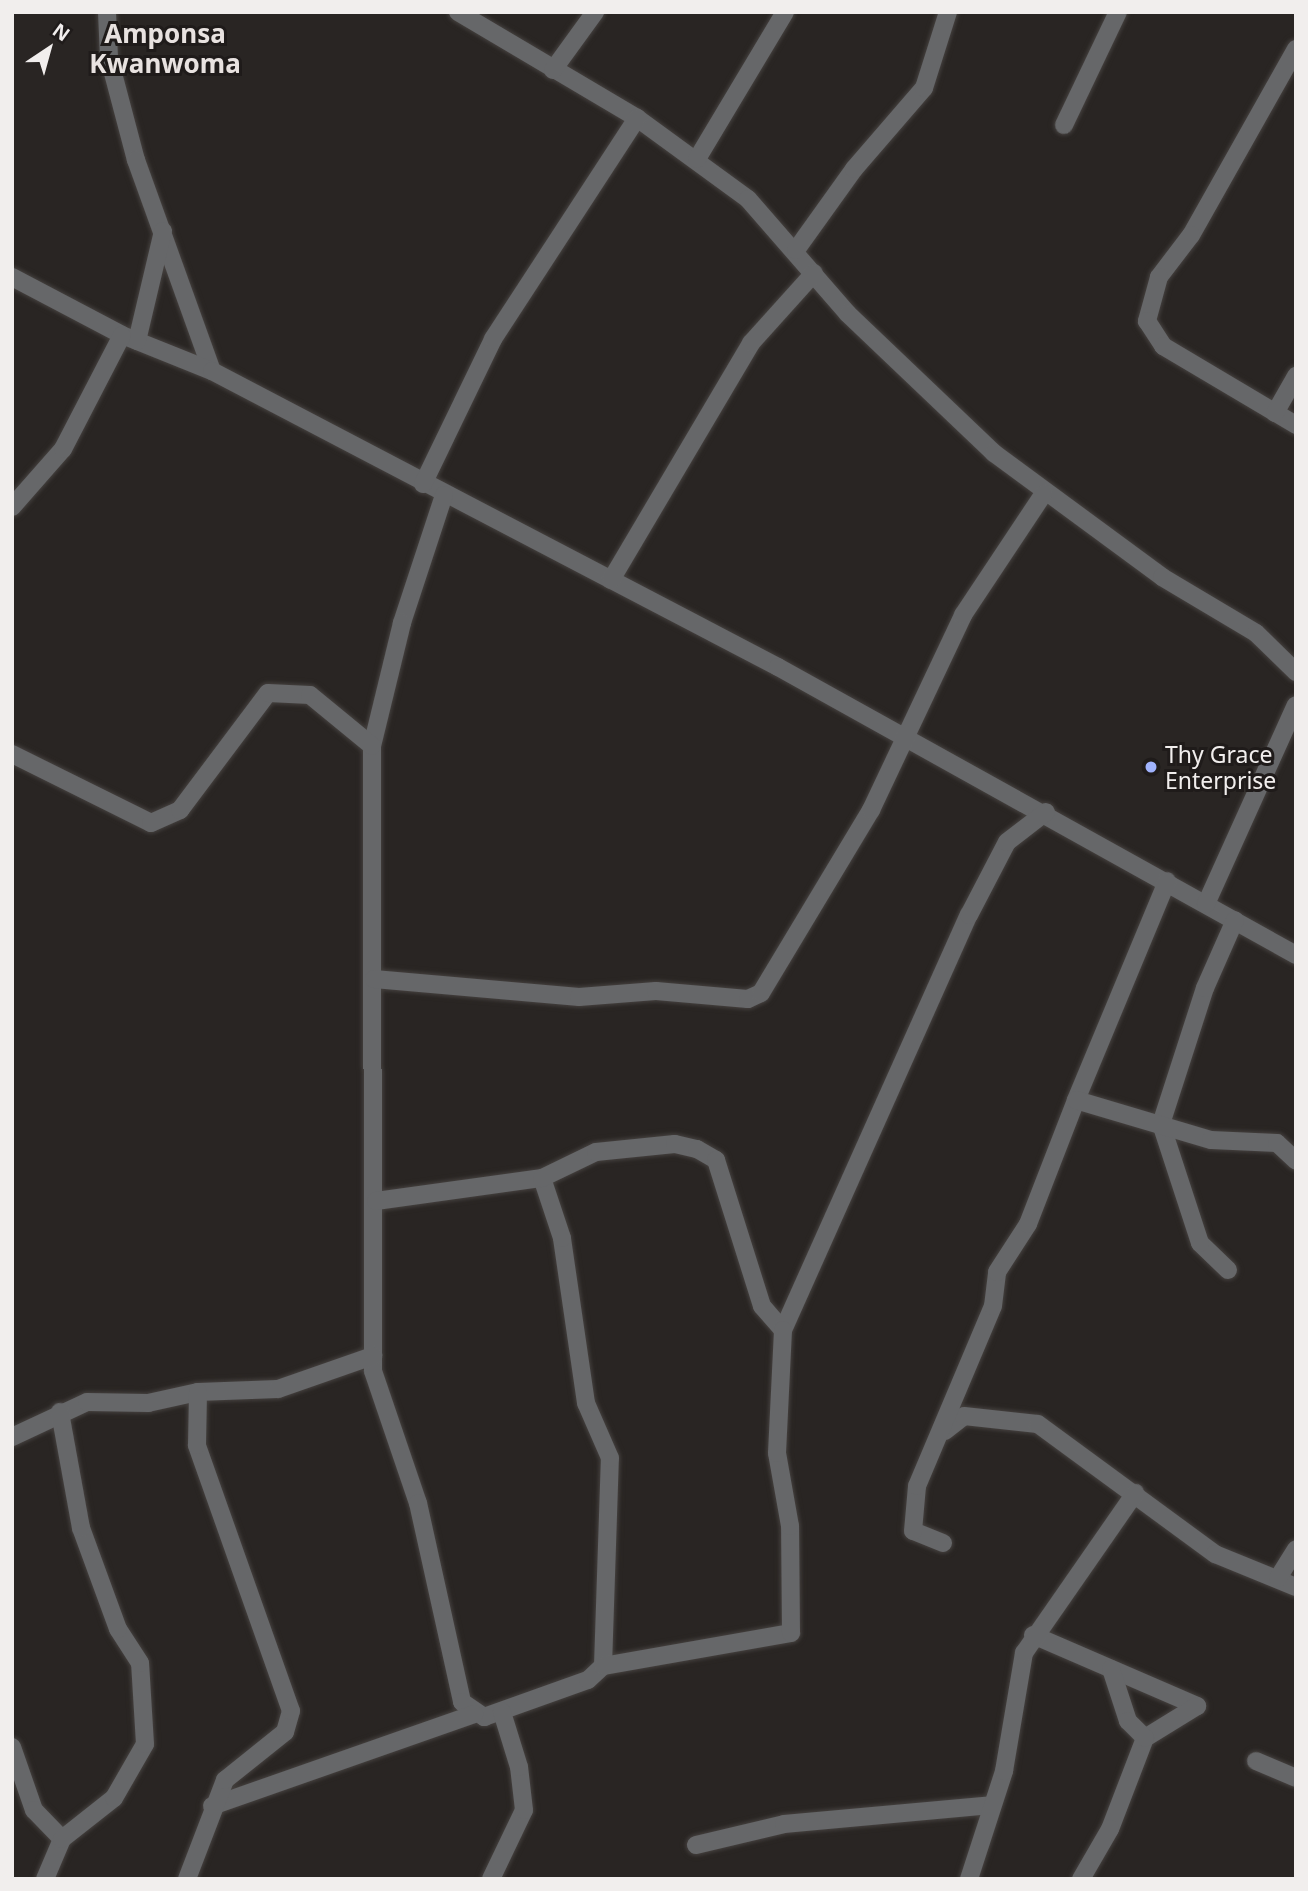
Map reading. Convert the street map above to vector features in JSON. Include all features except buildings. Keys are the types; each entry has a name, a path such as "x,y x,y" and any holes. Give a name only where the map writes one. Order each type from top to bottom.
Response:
{"street":[{"path":"107,12 123,114 212,371"},
{"path":"458,12 637,118 697,159 748,199 814,273 953,416 1044,493 1193,598 1256,633 1296,672"},
{"path":"553,70 595,12"},
{"path":"697,159 785,12"},
{"path":"796,250 924,88 948,12"},
{"path":"1064,125 1118,12"},
{"path":"1296,48 1191,235 1159,276 1147,321 1163,346 1296,425"},
{"path":"423,484 493,339 637,118"},
{"path":"12,507 63,449 129,338 163,231"},
{"path":"611,580 751,343 814,273"},
{"path":"12,277 129,338 212,371 908,736 1296,955"},
{"path":"1275,413 1296,376"},
{"path":"374,979 579,997 656,991 755,997 825,890 908,736 963,615 1044,493"},
{"path":"444,495 401,623 372,746 376,1201 373,1356 378,1395 425,1530 463,1702 474,1714"},
{"path":"12,754 151,823 180,810 268,694 310,695 372,746"},
{"path":"1206,904 1296,705"},
{"path":"212,1806 474,1714 502,1712 588,1680 603,1666 791,1633 790,1526 777,1452 783,1331 969,915 1007,842 1046,812"},
{"path":"943,1542 913,1531 911,1515 993,1306 997,1272 1028,1224 1167,881"},
{"path":"1228,1270 1199,1243 1161,1124 1205,988 1235,920"},
{"path":"1076,1100 1227,1143 1277,1143 1296,1161"},
{"path":"376,1201 542,1178 579,1157 618,1149 675,1144 716,1160 762,1306 783,1331"},
{"path":"542,1178 562,1238 586,1403 610,1458 603,1666"},
{"path":"12,1437 60,1412 87,1402 148,1403 198,1392 278,1389 373,1356"},
{"path":"187,1879 212,1806 225,1780 285,1732 291,1711 197,1445 198,1392"},
{"path":"45,1879 62,1839 114,1798 145,1744 145,1700 140,1663 118,1629 81,1528 60,1412"},
{"path":"940,1436 964,1416 1038,1423 1215,1554 1296,1587"},
{"path":"969,1879 991,1805 1033,1635 1135,1493"},
{"path":"1278,1578 1296,1549"},
{"path":"1033,1635 1195,1700 1194,1712 1145,1738 1110,1829 1081,1879"},
{"path":"1111,1668 1128,1721 1145,1738"},
{"path":"491,1879 524,1810 519,1767 502,1712"},
{"path":"12,1747 34,1810 62,1839"},
{"path":"1256,1761 1296,1778"},
{"path":"696,1845 821,1819 991,1805"}],"place":[{"name":"Thy Grace Enterprise","path":"1151,767"}],"district":[{"name":"Amponsa Kwanwoma","path":"165,49"}]}
